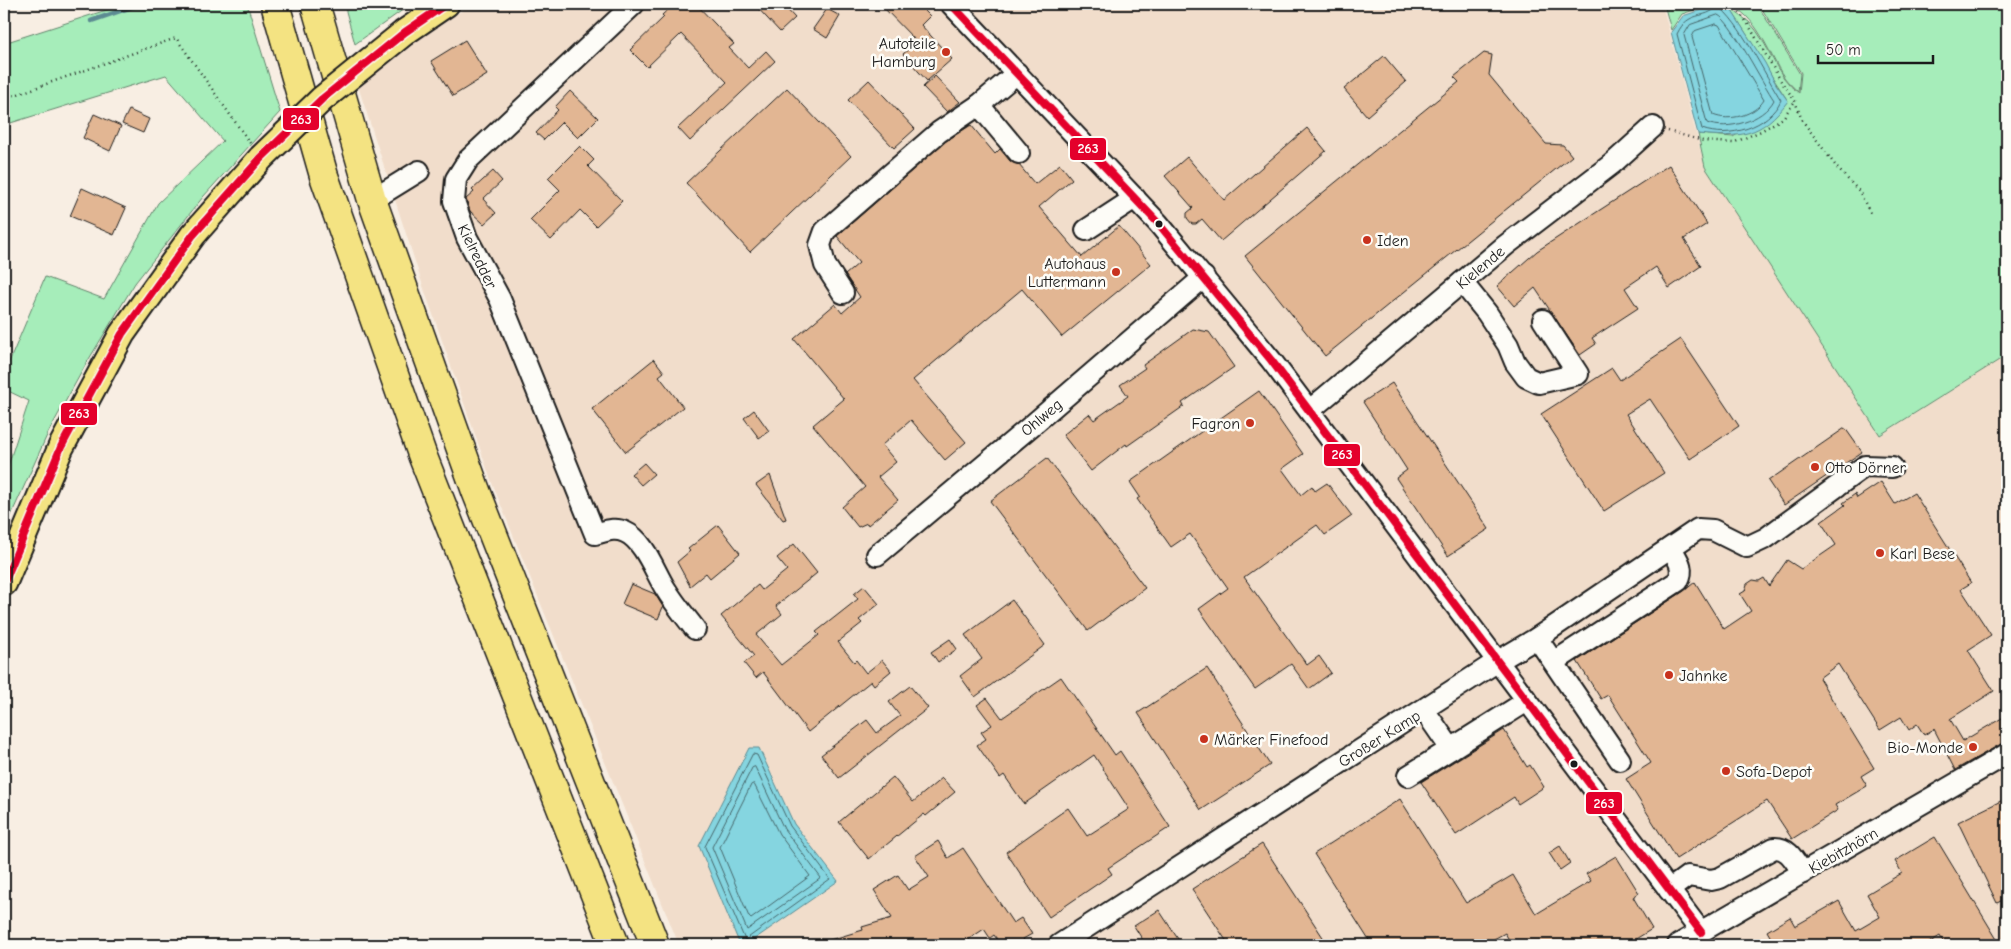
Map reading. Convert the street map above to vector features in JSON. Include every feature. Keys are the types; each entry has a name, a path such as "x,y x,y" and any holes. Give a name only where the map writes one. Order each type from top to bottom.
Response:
{"highway":[{"path":"275,4 324,176 422,457 615,945"},
{"path":"315,4 372,200 476,491 655,945"}],"main road":[{"path":"4,583 61,447 122,334 193,235 261,158 322,99 405,32 446,4"}],"street":[{"name":"Kielredder","path":"634,4 468,160 456,179 454,201 467,238 500,300 595,534 613,529 624,531 634,536 666,589 695,629"},
{"path":"951,4 1135,198 1204,277 1310,410 1701,932"},
{"path":"843,293 826,265 820,245 825,231 939,132 979,105 1017,74"},
{"path":"979,105 1019,153"},
{"name":"Kielende","path":"1310,410 1506,245 1612,164 1653,127"},
{"path":"372,200 419,171"},
{"path":"1086,230 1135,198"},
{"name":"Ohlweg","path":"876,555 1030,427 1204,277"},
{"path":"1462,282 1487,313 1508,345 1515,362 1526,377 1538,383 1578,374 1543,320"},
{"name":"Großer Kamp","path":"1059,945 1498,661 1537,638 1698,529 1713,530 1747,547 1766,538 1865,466 1892,467"},
{"path":"1554,662 1678,581 1682,574 1681,565 1671,548"},
{"path":"1537,638 1620,760"},
{"path":"1408,776 1527,701"},
{"path":"1424,710 1451,749"},
{"name":"Kiebitzhörn","path":"1678,945 2007,754"},
{"path":"1669,890 1688,876 1711,880 1720,878 1774,848 1781,847 1787,850 1802,873"}],"path":[{"path":"1733,4 1795,101 1802,120 1838,169 1859,191 1871,215"},
{"path":"4,99 176,38 261,158"},
{"path":"1653,127 1703,141 1733,143 1761,132 1783,118 1795,101"}],"shaded area":[{"path":"473,4 1662,4 1705,167 1881,435 2007,355 2007,945 679,945 492,483 423,286 358,86 432,29"}],"green space":[{"path":"125,4 247,4 280,112 203,197 135,283 86,364 48,433 4,531 4,478 29,401 4,389 4,374 45,277 104,299 158,203 223,141 166,75 4,125 4,43"},
{"path":"344,4 411,4 355,44"},
{"path":"1664,4 1712,4 1682,14 1671,30"},
{"path":"1727,4 1757,4 1800,74 1798,92 1784,77 1754,25 1737,9"},
{"path":"1759,4 2007,4 2007,355 1880,435 1705,167 1698,134 1733,137 1788,101 1730,8 1749,22 1756,30 1784,78 1799,93 1801,73"}],"water":[{"path":"1718,4 1730,8 1788,101 1769,122 1759,128 1738,135 1698,134 1671,32 1683,16"},
{"path":"749,748 759,748 794,824 838,881 746,945 740,945 699,846"}],"building":[{"path":"674,4 696,4 734,44 729,48 748,68 766,51 775,61 690,141 678,128 727,82 681,34 647,67 630,50 664,17 662,15"},
{"path":"754,4 782,4 795,18 780,32"},
{"path":"880,4 918,4 930,16 921,25 952,59 927,81 903,54 917,42"},
{"path":"827,9 840,16 827,38 813,29"},
{"path":"465,40 487,75 453,96 431,61"},
{"path":"1484,53 1492,55 1489,75 1546,144 1563,145 1572,156 1325,356 1245,256 1459,82 1454,77"},
{"path":"1384,56 1406,82 1367,116 1344,89"},
{"path":"935,76 960,102 947,112 923,87"},
{"path":"869,80 915,129 894,148 848,100"},
{"path":"787,88 851,156 750,252 686,183"},
{"path":"570,91 598,118 578,138 562,122 544,140 536,133 558,110 555,107"},
{"path":"129,110 149,119 143,133 122,124"},
{"path":"94,114 121,126 110,151 83,138"},
{"path":"971,125 995,154 1000,149 1010,161 1019,165 1035,184 1060,164 1072,179 1039,207 1082,257 1119,226 1151,264 1062,337 1022,289 913,380 966,442 945,460 911,420 882,445 896,462 878,477 898,500 868,525 867,523 858,527 842,507 865,487 813,425 844,399 794,339 835,304 842,313 860,297 845,275 859,263 837,236 946,141"},
{"path":"1307,128 1326,151 1221,241 1202,219 1196,224 1192,224 1187,218 1187,213 1193,208 1165,176 1187,157 1224,200"},
{"path":"580,146 594,160 588,166 622,201 596,226 580,210 551,240 530,220 560,190 548,178"},
{"path":"1669,165 1707,224 1684,239 1701,266 1669,288 1656,267 1625,288 1638,308 1592,338 1596,344 1580,355 1535,288 1514,306 1497,286 1537,251"},
{"path":"493,171 502,181 483,199 496,213 484,224 470,211 466,199 474,192 472,190"},
{"path":"82,188 126,208 114,235 70,216"},
{"path":"1193,329 1209,332 1234,367 1182,403 1184,406 1127,446 1126,444 1091,471 1063,435 1089,414 1094,420 1128,396 1120,385 1145,368 1143,365"},
{"path":"1681,339 1739,426 1690,459 1650,399 1626,414 1664,473 1604,511 1541,414 1612,368 1620,380"},
{"path":"654,359 664,372 659,376 683,407 626,452 592,409"},
{"path":"1392,383 1489,529 1448,556 1396,478 1407,470 1363,402"},
{"path":"1259,391 1303,454 1282,469 1301,495 1312,486 1315,491 1327,483 1352,516 1325,535 1317,525 1244,577 1307,665 1319,656 1331,673 1309,689 1291,664 1255,689 1199,609 1228,588 1190,534 1171,547 1137,499 1140,497 1130,482"},
{"path":"754,410 769,431 759,438 744,418"},
{"name":"Otto Dörner","path":"1845,428 1862,452 1784,505 1768,481"},
{"path":"1047,458 1145,588 1088,631 990,501"},
{"path":"644,463 654,474 641,485 631,474"},
{"path":"770,475 786,519 783,520 756,485"},
{"path":"1881,482 1895,504 1914,493 1971,583 1961,589 1991,635 1968,650 1994,691 1950,719 1963,741 2007,715 2007,742 1955,770 1934,729 1924,735 1917,724 1909,730 1901,717 1880,730 1838,664 1819,678 1874,768 1861,776 1867,786 1835,805 1838,810 1792,839 1767,801 1676,859 1626,779 1651,763 1608,695 1601,699 1577,661 1695,582 1724,629 1751,611 1740,594 1745,591 1747,584 1753,580 1759,581 1764,578 1769,586 1787,560 1801,569 1836,545 1821,522 1845,505 1843,503 1855,494 1857,498"},
{"path":"718,525 740,553 710,578 706,573 690,586 677,562 690,551 688,549"},
{"path":"794,544 817,573 776,606 782,614 756,635 781,665 819,635 816,632 858,599 854,594 864,586 879,604 859,620 862,623 838,642 854,662 856,660 866,673 882,660 891,671 874,685 871,681 808,732 763,672 756,678 744,663 754,656 721,616 758,585 762,590 787,570 777,558"},
{"path":"631,584 655,594 663,607 658,619 622,604"},
{"path":"1012,600 1045,645 975,697 960,676 982,659 965,635"},
{"path":"950,639 957,649 938,662 931,652"},
{"name":"Märker Finefood","path":"1207,668 1270,765 1201,810 1138,713"},
{"path":"1061,677 1115,755 1120,751 1170,827 1108,868 1112,874 1049,917 1006,852 1068,808 1087,836 1129,809 1094,755 1024,804 1004,775 1000,778 977,745 986,739 981,732 992,725 977,705 987,698 1002,718"},
{"path":"910,686 928,708 839,778 821,755 867,720 877,733 900,716 889,702"},
{"path":"1504,730 1527,767 1530,765 1544,787 1518,804 1514,797 1456,835 1421,782"},
{"path":"893,777 913,802 942,778 955,792 926,816 924,814 869,859 839,822"},
{"path":"2007,798 2007,898 1997,903 1958,822"},
{"path":"1400,799 1466,903 1513,875 1536,914 1591,881 1586,874 1616,856 1639,893 1633,897 1652,929 1626,945 1512,945 1505,933 1483,945 1372,945 1314,854"},
{"path":"1935,837 1998,941 1992,945 1945,945 1940,936 1925,945 1775,945 1767,931 1790,917 1795,926 1839,901 1856,931 1880,917 1867,894 1902,873 1895,861"},
{"path":"938,841 948,858 963,848 1013,923 1021,918 1032,934 1023,939 1027,945 1001,945 994,935 990,938 984,929 960,945 823,945 823,942 863,930 862,927 892,918 874,890 898,875 908,890 929,877 915,856"},
{"path":"1262,844 1328,945 1229,945 1192,889"},
{"path":"1560,846 1570,863 1560,870 1549,853"},
{"path":"1159,910 1182,945 1146,945 1134,926"}],"waterway":[{"path":"91,21 140,4"}],"transit line":[{"name":"263","path":"4,583 61,447 122,334 193,235 261,158 322,99 405,32 446,4"},
{"name":"263","path":"951,4 1158,223 1271,360 1701,932"}],"place":[{"name":"Autoteile Hamburg","path":"946,52"},
{"name":"Iden","path":"1367,240"},
{"name":"Autohaus Luttermann","path":"1116,272"},
{"name":"Fagron","path":"1250,423"},
{"name":"Otto Dörner","path":"1815,467"},
{"name":"Karl Bese","path":"1880,553"},
{"name":"Jahnke","path":"1669,675"},
{"name":"Märker Finefood","path":"1204,739"},
{"name":"Bio-Monde","path":"1973,747"},
{"name":"Sofa-Depot","path":"1726,771"}]}
